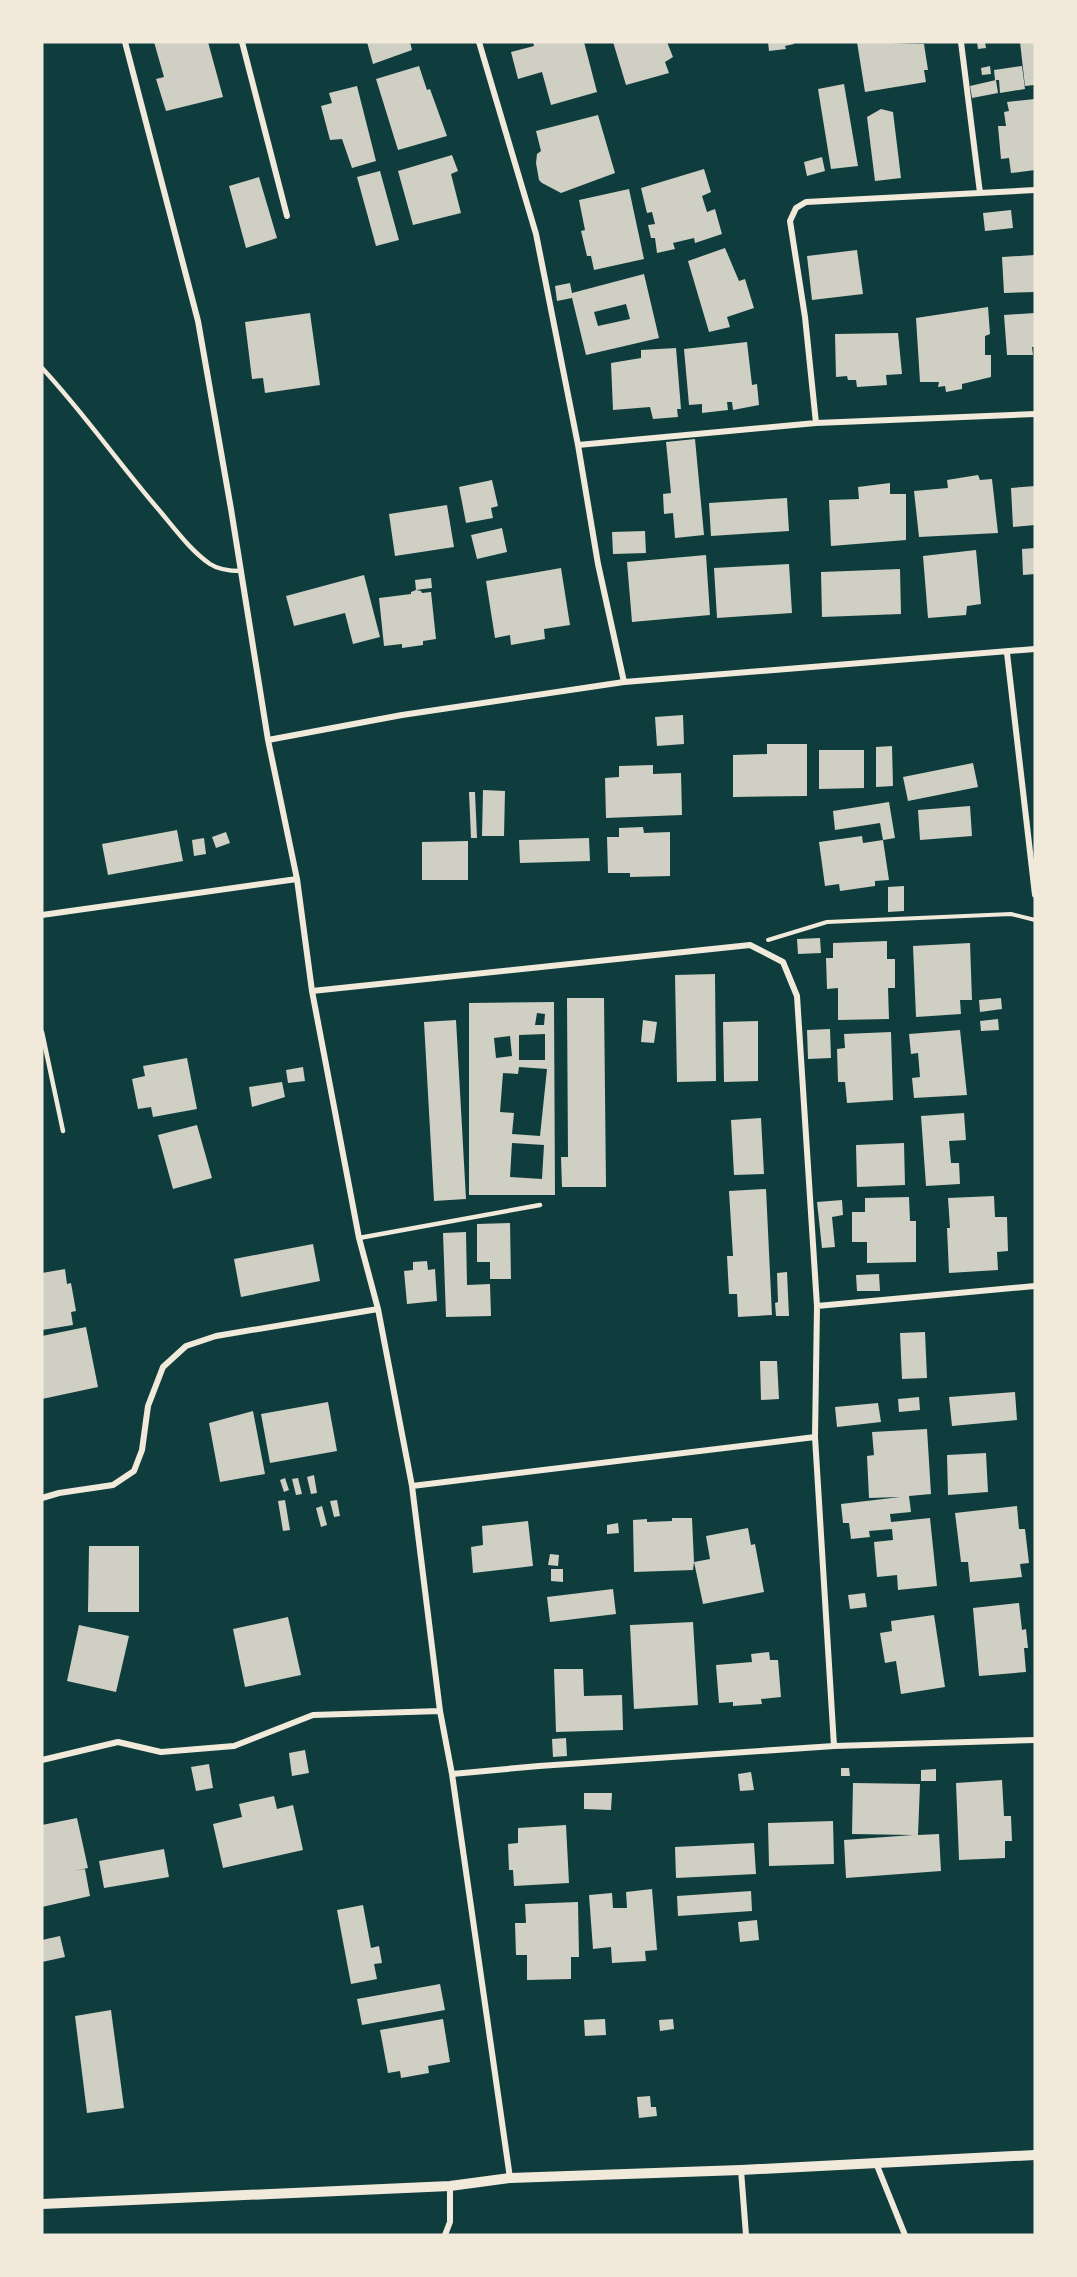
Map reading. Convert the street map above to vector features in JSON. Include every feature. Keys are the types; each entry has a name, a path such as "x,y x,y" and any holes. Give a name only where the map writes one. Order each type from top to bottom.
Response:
{"street":[{"path":"125,42 198,321 268,740 297,879 312,991 359,1238 378,1310 412,1486 440,1711 452,1774 510,2178"},
{"path":"242,42 287,216"},
{"path":"479,42 536,234 578,445 598,564 624,682"},
{"path":"961,42 980,193"},
{"path":"816,423 805,317 790,221 796,208 806,202 1035,190"},
{"path":"578,445 816,423 1035,414"},
{"path":"268,740 402,715 624,682 1035,649"},
{"path":"1007,653 1035,895"},
{"path":"42,915 297,879"},
{"path":"312,991 750,945 783,962 797,996 817,1306 815,1437 834,1746"},
{"path":"817,1306 1035,1286"},
{"path":"42,1498 58,1493 114,1485 134,1472 142,1450 148,1406 163,1366 186,1346 216,1336 378,1310"},
{"path":"412,1486 815,1437"},
{"path":"42,1760 118,1742 161,1752 234,1746 313,1715 440,1711"},
{"path":"452,1774 834,1746 1035,1740"},
{"path":"42,2204 450,2186 510,2178 1035,2156"},
{"path":"876,2163 905,2235"},
{"path":"741,2170 746,2235"},
{"path":"445,2235 450,2222 450,2186"}],"lane":[{"path":"42,368 74,402 123,468 193,549 212,565 228,571 241,571"},
{"path":"42,1032 63,1131"},
{"path":"359,1238 540,1205"}],"path":[{"path":"750,945 827,922 1011,914 1035,920"}],"building":[{"path":"154,42 208,42 223,97 166,111 156,79 164,77"},
{"path":"367,42 410,42 412,50 373,64"},
{"path":"533,42 584,42 597,92 551,105 542,72 518,79 511,52 534,46"},
{"path":"613,42 667,42 673,57 665,62 669,73 626,85"},
{"path":"768,42 793,42 794,44 785,46 786,49 769,51"},
{"path":"857,42 924,44 928,70 924,70 926,82 865,92"},
{"path":"977,42 985,42 986,48 978,49"},
{"path":"1020,42 1035,42 1035,85 1025,86"},
{"path":"419,66 447,136 398,150 376,79"},
{"path":"990,66 991,74 982,75 981,68"},
{"path":"1022,66 1025,89 1000,93 999,80 995,80 994,70"},
{"path":"996,80 998,93 972,98 970,86"},
{"path":"844,84 858,166 831,169 818,89"},
{"path":"357,86 376,161 352,168 342,139 330,140 321,106 332,103 329,93"},
{"path":"1035,99 1035,170 1011,173 1009,158 1001,159 998,126 1006,126 1004,112 1009,111 1007,102"},
{"path":"881,109 893,112 901,178 875,181 867,117"},
{"path":"598,115 615,173 561,193 542,183 539,180 536,163 537,154 541,151 536,131"},
{"path":"452,155 458,171 451,174 461,213 413,225 398,171"},
{"path":"822,157 825,171 807,176 804,162"},
{"path":"704,169 711,192 702,196 707,212 715,209 722,234 695,243 694,238 673,243 675,249 657,253 655,238 651,238 648,225 655,224 652,212 647,213 641,188"},
{"path":"380,171 399,240 376,246 357,177"},
{"path":"259,177 277,238 246,248 229,186"},
{"path":"629,189 644,259 594,270 591,256 587,256 581,231 585,230 579,200"},
{"path":"1011,210 1013,228 985,231 983,213"},
{"path":"725,248 739,281 745,279 754,308 727,317 730,327 709,332 688,261"},
{"path":"857,250 863,294 812,300 807,256"},
{"path":"1035,255 1035,292 1004,293 1002,257"},
{"path":"644,274 659,338 586,355 572,298 557,301 555,286 570,283 572,293","holes":["626,304 630,319 598,326 594,312"]},
{"path":"988,307 990,334 985,336 985,355 991,355 991,377 962,384 962,389 946,392 945,386 938,387 939,382 920,382 916,318"},
{"path":"310,313 320,385 265,393 263,378 252,379 245,322"},
{"path":"1035,313 1033,355 1007,355 1004,315"},
{"path":"898,333 902,374 886,375 887,385 857,387 856,380 848,380 847,376 836,377 835,334"},
{"path":"747,342 752,385 757,384 759,405 733,410 732,402 727,402 728,410 702,413 702,404 689,405 684,349"},
{"path":"676,348 681,409 677,409 678,417 653,419 650,407 613,410 611,363 641,358 641,350"},
{"path":"695,439 704,535 675,538 673,513 664,514 663,494 671,493 666,442"},
{"path":"978,475 980,480 992,479 998,533 919,537 914,491 948,488 947,480"},
{"path":"492,480 498,506 491,508 493,518 466,523 459,487"},
{"path":"890,483 890,494 906,494 906,540 831,546 829,500 859,499 858,487"},
{"path":"1035,486 1035,525 1013,527 1011,488"},
{"path":"787,498 789,531 711,536 709,503"},
{"path":"447,505 454,547 395,556 389,514"},
{"path":"502,528 507,552 477,559 471,535"},
{"path":"645,531 646,553 613,554 612,532"},
{"path":"1035,548 1035,574 1023,575 1022,549"},
{"path":"976,550 981,604 967,606 966,615 928,618 923,556"},
{"path":"706,555 710,615 632,622 627,562"},
{"path":"789,564 792,613 717,618 714,568"},
{"path":"561,568 570,625 544,629 545,639 511,645 510,635 495,638 486,581"},
{"path":"900,569 901,614 822,617 821,572"},
{"path":"364,575 380,637 353,644 345,613 294,626 286,596"},
{"path":"431,578 432,588 416,590 415,580"},
{"path":"416,590 422,593 431,592 436,639 423,641 423,645 402,648 402,644 384,646 379,598 411,594"},
{"path":"683,715 684,744 657,746 655,717"},
{"path":"767,744 807,744 807,796 733,797 733,755 767,754"},
{"path":"892,746 893,786 876,787 876,747"},
{"path":"819,750 864,750 864,788 819,789"},
{"path":"973,763 978,787 908,801 903,777"},
{"path":"653,765 653,774 681,773 682,815 606,818 605,778 619,777 619,766"},
{"path":"483,790 505,791 504,836 482,836"},
{"path":"469,792 475,792 477,838 471,838"},
{"path":"889,802 895,838 883,840 880,823 835,830 833,811"},
{"path":"970,806 972,836 920,840 918,810"},
{"path":"643,827 644,833 670,832 670,876 630,877 630,873 608,873 607,837 619,837 619,828"},
{"path":"177,830 183,861 108,875 102,844"},
{"path":"226,832 230,843 216,848 212,837"},
{"path":"862,836 863,843 883,840 889,880 875,881 875,886 840,891 839,884 825,886 819,842"},
{"path":"204,838 206,854 194,856 192,840"},
{"path":"589,838 590,861 520,863 519,840"},
{"path":"468,841 468,880 422,880 422,842"},
{"path":"904,886 904,911 888,912 888,887"},
{"path":"820,938 821,953 798,954 797,939"},
{"path":"887,941 887,959 895,959 895,988 888,988 889,1019 838,1020 838,988 827,989 826,958 833,958 833,943"},
{"path":"970,943 972,1000 960,1000 961,1014 916,1017 913,946"},
{"path":"715,974 716,1081 677,1082 675,975"},
{"path":"567,998 604,998 606,1187 562,1187 561,1157 568,1157"},
{"path":"1001,998 1002,1009 980,1012 979,1000"},
{"path":"554,1002 555,1195 469,1195 469,1003","holes":["537,1013 545,1014 544,1025 535,1025","545,1034 545,1060 519,1060 519,1035","510,1036 512,1056 496,1058 494,1038","519,1067 547,1069 540,1136 512,1134 514,1113 500,1112 503,1073 518,1074","512,1143 544,1145 542,1179 510,1177"]},
{"path":"998,1019 999,1030 981,1031 980,1021"},
{"path":"456,1020 466,1199 434,1201 424,1022"},
{"path":"643,1020 657,1022 654,1043 641,1042"},
{"path":"758,1021 758,1081 724,1082 723,1022"},
{"path":"830,1029 831,1058 808,1059 807,1030"},
{"path":"960,1030 967,1095 914,1098 912,1078 920,1077 918,1053 911,1054 909,1034"},
{"path":"891,1032 893,1100 847,1103 845,1082 838,1082 837,1049 845,1048 844,1034"},
{"path":"187,1058 197,1109 153,1117 151,1107 138,1109 132,1079 145,1076 143,1066"},
{"path":"303,1067 305,1081 288,1083 286,1070"},
{"path":"282,1082 285,1097 252,1107 249,1087"},
{"path":"964,1113 966,1140 949,1141 951,1163 959,1163 960,1184 926,1186 921,1116"},
{"path":"761,1118 764,1174 734,1175 731,1120"},
{"path":"197,1125 212,1178 173,1189 158,1135"},
{"path":"904,1143 905,1185 857,1187 856,1145"},
{"path":"766,1189 772,1315 738,1317 737,1294 729,1294 727,1256 733,1256 729,1191"},
{"path":"994,1196 995,1217 1007,1217 1008,1251 997,1252 998,1270 949,1273 948,1198"},
{"path":"909,1197 910,1221 916,1221 916,1262 867,1263 867,1242 852,1242 852,1212 865,1212 865,1198"},
{"path":"842,1200 843,1215 832,1217 835,1247 822,1248 817,1202"},
{"path":"510,1223 511,1279 490,1279 490,1262 477,1262 477,1224"},
{"path":"466,1232 467,1285 490,1284 491,1316 446,1317 443,1233"},
{"path":"313,1244 320,1281 241,1297 234,1259"},
{"path":"427,1261 428,1270 435,1269 437,1301 407,1304 404,1271 413,1270 413,1262"},
{"path":"65,1269 67,1284 71,1283 76,1311 71,1312 73,1325 42,1330 42,1273"},
{"path":"787,1272 789,1316 776,1316 777,1273"},
{"path":"879,1274 880,1291 857,1291 856,1275"},
{"path":"86,1327 98,1387 42,1399 42,1336"},
{"path":"925,1332 927,1378 902,1379 900,1333"},
{"path":"760,1361 777,1361 779,1399 761,1400"},
{"path":"1015,1392 1017,1420 952,1426 949,1397"},
{"path":"919,1397 920,1410 899,1412 898,1399"},
{"path":"328,1402 337,1451 270,1463 261,1414"},
{"path":"878,1403 881,1422 837,1427 835,1407"},
{"path":"253,1411 265,1474 220,1482 209,1423"},
{"path":"927,1429 931,1494 909,1496 911,1512 890,1514 891,1522 930,1518 937,1586 898,1590 897,1575 877,1577 874,1542 893,1540 892,1529 869,1531 870,1537 851,1539 849,1523 843,1523 841,1504 900,1497 869,1498 867,1456 874,1455 872,1432"},
{"path":"986,1453 988,1492 948,1495 947,1455"},
{"path":"314,1475 317,1493 311,1494 307,1477"},
{"path":"285,1478 289,1490 284,1492 280,1480"},
{"path":"298,1478 302,1494 296,1495 292,1479"},
{"path":"285,1500 290,1530 283,1531 278,1501"},
{"path":"337,1500 340,1516 334,1517 330,1501"},
{"path":"322,1506 327,1525 321,1527 316,1508"},
{"path":"1017,1506 1019,1529 1025,1529 1029,1563 1020,1564 1022,1577 970,1582 968,1562 961,1562 955,1513"},
{"path":"672,1518 692,1518 693,1570 634,1572 633,1520 672,1521"},
{"path":"528,1521 533,1566 473,1573 471,1547 483,1545 482,1526"},
{"path":"618,1523 619,1533 607,1534 607,1525"},
{"path":"748,1528 751,1545 755,1544 764,1592 703,1604 694,1562 710,1559 706,1536"},
{"path":"89,1546 139,1546 139,1612 88,1612"},
{"path":"550,1554 559,1555 558,1566 548,1565"},
{"path":"551,1569 563,1569 563,1582 551,1581"},
{"path":"613,1589 616,1614 550,1622 547,1597"},
{"path":"865,1593 867,1607 850,1609 848,1595"},
{"path":"1019,1603 1022,1630 1026,1629 1028,1648 1024,1648 1026,1672 979,1676 973,1608"},
{"path":"934,1615 945,1687 901,1694 896,1661 885,1663 880,1633 892,1631 891,1621"},
{"path":"288,1617 301,1675 245,1687 233,1629"},
{"path":"693,1622 698,1705 634,1709 630,1625"},
{"path":"79,1625 129,1636 116,1692 67,1681"},
{"path":"769,1652 770,1660 778,1660 781,1697 761,1699 762,1704 733,1706 733,1702 719,1703 716,1665 752,1662 751,1654"},
{"path":"554,1669 583,1669 584,1696 622,1695 623,1730 556,1732"},
{"path":"566,1738 567,1756 553,1757 552,1739"},
{"path":"305,1750 309,1773 292,1776 289,1753"},
{"path":"209,1764 213,1788 196,1791 191,1767"},
{"path":"841,1768 849,1768 850,1776 841,1776"},
{"path":"936,1769 936,1781 921,1781 921,1770"},
{"path":"751,1772 754,1790 740,1791 738,1774"},
{"path":"1002,1780 1004,1816 1011,1816 1012,1841 1005,1841 1005,1858 959,1860 956,1783"},
{"path":"853,1783 920,1784 918,1835 939,1834 941,1871 846,1878 844,1840 913,1835 852,1834"},
{"path":"584,1793 612,1793 611,1810 584,1809"},
{"path":"274,1796 277,1809 293,1805 303,1850 223,1868 213,1824 242,1817 239,1804"},
{"path":"77,1818 88,1868 74,1871 85,1869 90,1896 42,1907 42,1825"},
{"path":"833,1821 834,1864 769,1866 768,1823"},
{"path":"566,1825 569,1883 514,1886 513,1870 509,1870 508,1844 518,1843 518,1828"},
{"path":"754,1843 756,1874 676,1878 675,1847"},
{"path":"164,1849 169,1877 104,1888 99,1861"},
{"path":"652,1889 657,1950 645,1951 646,1961 612,1963 611,1947 593,1949 589,1895 612,1893 613,1908 627,1908 626,1892"},
{"path":"751,1891 752,1911 678,1916 677,1896"},
{"path":"578,1902 579,1957 571,1957 571,1979 527,1980 527,1955 516,1955 515,1923 526,1923 525,1904"},
{"path":"363,1905 371,1948 379,1946 382,1963 374,1964 377,1979 351,1984 337,1910"},
{"path":"757,1920 759,1940 740,1942 738,1922"},
{"path":"60,1936 65,1957 42,1962 42,1940"},
{"path":"440,1984 445,2010 362,2025 357,1999"},
{"path":"111,2010 124,2108 87,2113 75,2016"},
{"path":"443,2019 450,2062 428,2066 429,2073 401,2078 400,2071 388,2073 380,2030"},
{"path":"605,2019 606,2035 585,2036 584,2020"},
{"path":"673,2019 674,2029 660,2031 659,2020"},
{"path":"650,2096 651,2107 656,2107 657,2116 639,2118 637,2097"}]}
